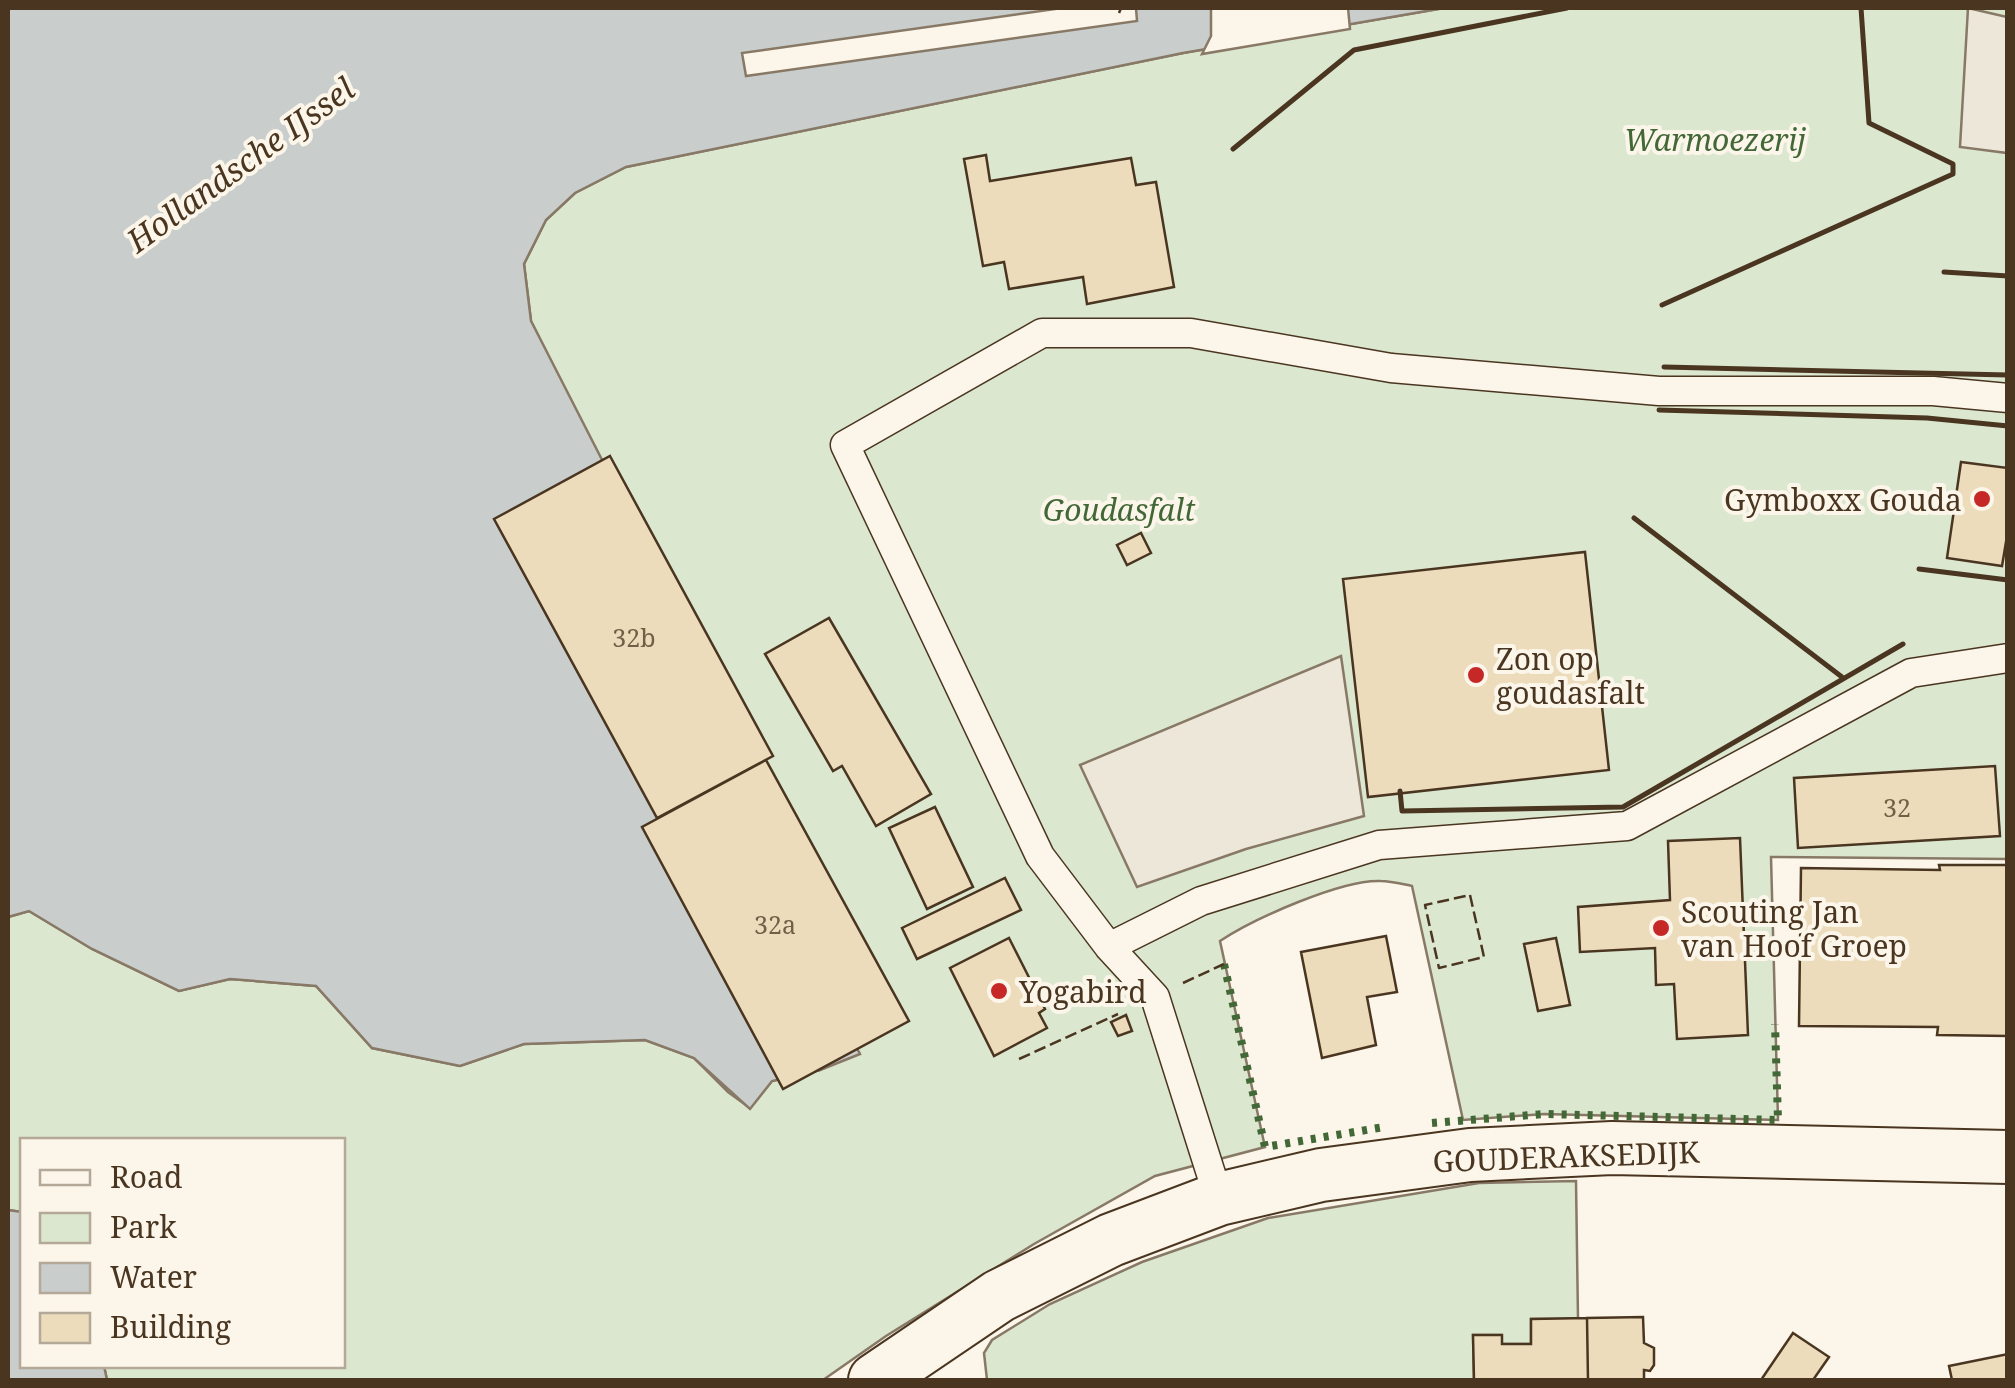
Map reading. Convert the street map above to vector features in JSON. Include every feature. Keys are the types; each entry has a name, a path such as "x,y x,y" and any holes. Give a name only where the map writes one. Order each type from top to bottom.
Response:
{"street":[{"name":"GOUDERAKSEDIJK","path":"875,1380 999,1296 1111,1240 1219,1199 1321,1176 1488,1154 1612,1148 2008,1156"}],"lane":[{"path":"1219,1199 1155,996 1109,947 1040,856 845,445 1042,333 1191,334 1391,368 1659,391 1932,391 2008,398"},
{"path":"1109,947 1202,902 1379,845 1627,826 1911,673 2008,658"}],"green space":[{"name":"Goudasfalt","path":"1444,8 2007,8 2007,859 1771,857 1778,1120 1544,1114 1463,1120 1412,886 1364,882 1298,902 1220,941 1265,1147 1155,1176 1034,1244 823,1380 107,1380 104,1368 345,1368 345,1138 20,1138 20,1212 8,1210 8,917 29,911 92,949 179,991 230,979 316,986 372,1048 460,1066 524,1044 645,1040 694,1058 750,1108 772,1081 820,1070 859,1053 794,936 600,459 531,321 524,264 546,220 575,193 626,167 1183,53"},
{"path":"1576,1181 1578,1319 1531,1319 1531,1344 1502,1344 1501,1335 1473,1335 1474,1380 987,1380 984,1353 992,1340 1050,1304 1142,1262 1268,1218 1479,1183"}],"shaded area":[{"path":"1968,8 2007,17 2007,153 1960,147"},
{"path":"1341,656 1364,816 1246,849 1137,887 1080,765"}],"water":[{"name":"Hollandsche IJssel","path":"8,8 1444,8 1183,53 626,167 575,193 546,220 524,264 531,321 794,835 794,936 860,1054 820,1070 772,1081 750,1109 694,1058 645,1040 524,1044 460,1066 372,1048 316,986 230,979 179,991 92,949 29,911 8,917"},
{"path":"8,1210 20,1212 20,1368 104,1368 107,1380 8,1380"}],"pier":[{"path":"1062,8 1136,8 1137,21 746,76 742,53"},
{"path":"1211,8 1348,8 1350,29 1202,54 1211,36"}],"building":[{"path":"986,155 990,181 1131,158 1136,185 1156,182 1174,287 1087,304 1083,277 1009,289 1004,262 983,266 964,159"},
{"path":"610,456 773,756 657,818 494,519"},
{"name":"Gymboxx Gouda","path":"1961,462 2008,468 2008,530 2002,566 1947,558"},
{"path":"1141,533 1151,553 1127,565 1117,545"},
{"name":"Zon op goudasfalt","path":"1585,552 1609,770 1368,797 1343,579"},
{"path":"829,618 931,794 876,826 842,766 833,771 765,654"},
{"path":"766,760 909,1021 783,1089 642,827"},
{"path":"1995,766 2000,836 1798,848 1794,778"},
{"path":"935,807 973,887 927,909 889,828"},
{"name":"Scouting Jan van Hoof Groep","path":"1740,838 1748,1035 1677,1039 1674,984 1656,985 1655,948 1580,952 1578,907 1670,900 1668,841"},
{"path":"1939,865 2008,865 2008,1036 1937,1035 1938,1027 1799,1026 1801,868 1940,870"},
{"path":"1005,878 1021,910 917,959 902,928"},
{"path":"1386,936 1397,992 1367,997 1376,1045 1322,1058 1301,952"},
{"path":"1009,938 1045,1009 1039,1013 1047,1028 994,1056 950,968"},
{"path":"1556,938 1570,1005 1538,1011 1524,944"},
{"path":"1126,1015 1132,1031 1118,1036 1111,1022"},
{"path":"1643,1317 1644,1343 1654,1348 1654,1365 1650,1371 1644,1370 1644,1380 1588,1380 1587,1318"},
{"path":"1587,1318 1588,1380 1474,1380 1473,1335 1502,1335 1502,1344 1531,1344 1531,1319"},
{"path":"1793,1333 1829,1357 1813,1380 1761,1380"},
{"path":"2008,1354 2008,1380 1952,1380 1949,1366"}],"ferry route":[{"path":"1119,13 1121,8"}],"hedge":[{"path":"1224,964 1265,1147 1384,1127"},
{"path":"1432,1123 1544,1114 1778,1120 1775,1024"}],"fence":[{"path":"1470,895 1484,957 1439,968 1425,905 1470,895"},
{"path":"1183,983 1224,964"},
{"path":"1019,1059 1118,1014"}],"wall":[{"path":"1233,149 1354,50 1567,8"},
{"path":"1662,305 1953,174 1953,164 1869,123 1861,8"},
{"path":"1944,272 2008,276"},
{"path":"1664,367 2008,375"},
{"path":"1659,410 1927,418 2008,426"},
{"path":"1634,518 1842,677"},
{"path":"1919,569 2008,580"},
{"path":"1400,791 1402,811 1623,807 1903,644"}],"place":[{"name":"Gymboxx Gouda","path":"1982,499"},
{"name":"Zon op goudasfalt","path":"1476,675"},
{"name":"Scouting Jan van Hoof Groep","path":"1661,928"},
{"name":"Yogabird","path":"999,991"}],"park label":[{"name":"Warmoezerij","path":"1715,139"}]}
